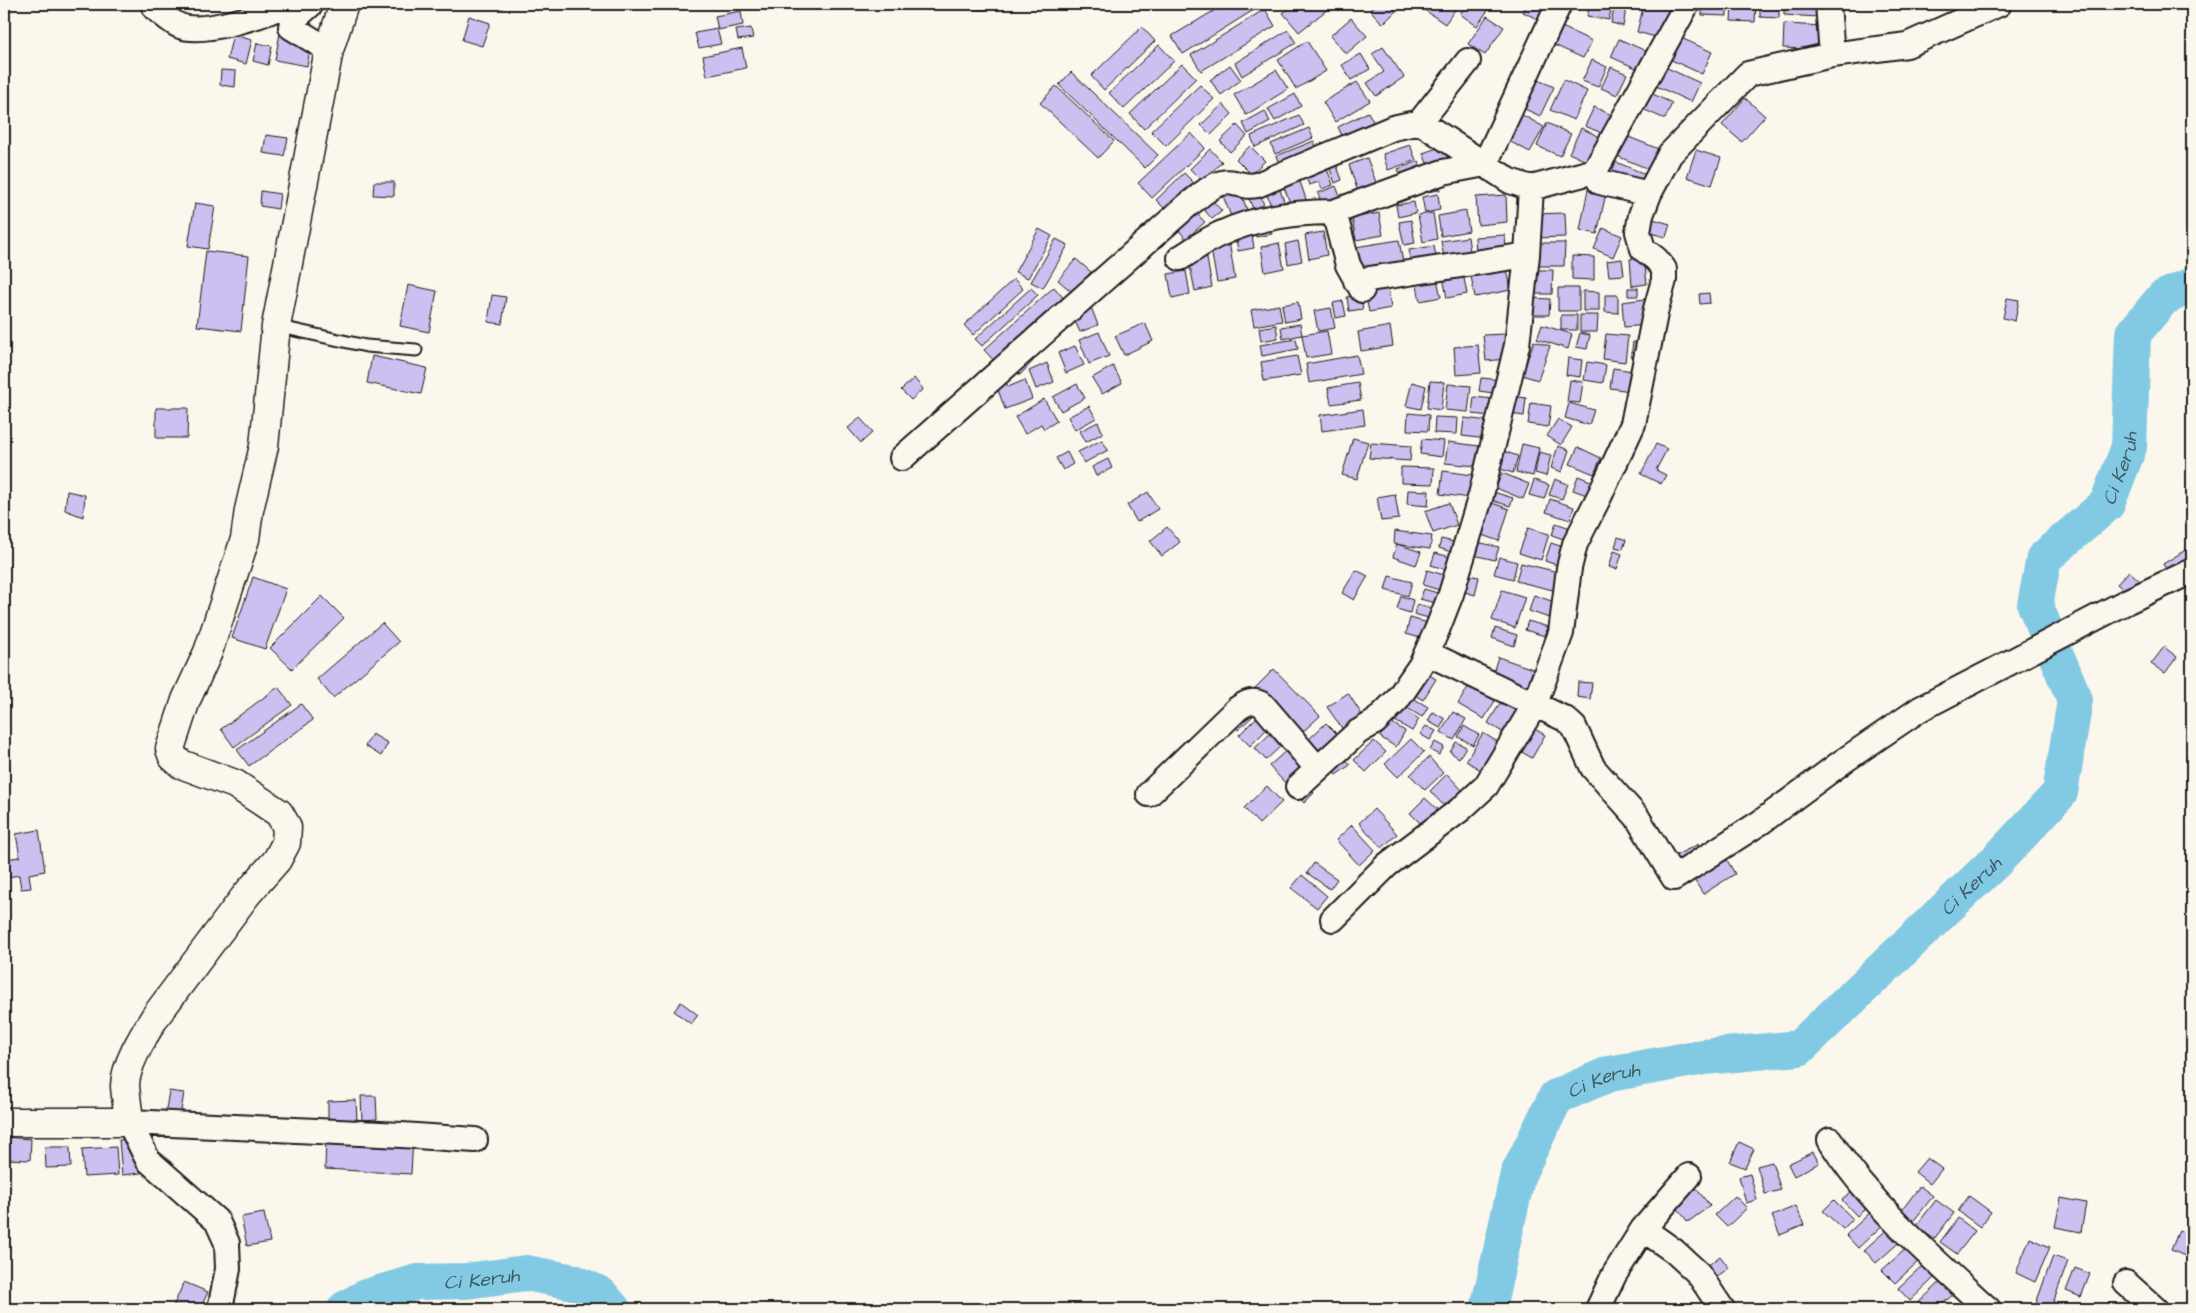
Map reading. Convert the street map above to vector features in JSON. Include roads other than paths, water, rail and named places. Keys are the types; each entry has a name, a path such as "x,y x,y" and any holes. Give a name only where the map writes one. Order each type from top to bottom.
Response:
{"street":[{"path":"153,4 155,8 181,27 211,28 246,20 286,4"},
{"path":"311,4 292,21 291,27 329,50"},
{"path":"220,1309 228,1269 227,1243 217,1221 148,1160 130,1122 125,1084 142,1038 160,1010 246,894 277,860 286,843 287,827 279,813 235,784 181,764 173,757 170,749 186,700 208,652 245,539 249,510 264,446 276,326 329,50 344,4"},
{"path":"1485,164 1559,4"},
{"path":"1420,122 1510,180 1532,188 1595,171 1687,4"},
{"path":"1828,4 1832,55"},
{"path":"1333,919 1387,865 1461,809 1486,786 1534,706 1561,633 1574,544 1600,495 1633,424 1656,309 1664,280 1664,269 1656,258 1643,249 1638,232 1641,215 1649,194 1670,154 1748,74 1832,55 1907,45 2000,4"},
{"path":"902,458 1190,204 1215,185 1223,182 1242,186 1257,185 1393,128 1420,122 1468,61"},
{"path":"1180,258 1219,234 1252,222 1278,216 1334,212 1444,172 1485,164"},
{"path":"1595,171 1600,182 1649,194"},
{"path":"1298,787 1358,732 1375,722 1397,700 1426,653 1451,594 1483,486 1518,345 1532,188"},
{"path":"1334,212 1348,265 1359,286 1527,255"},
{"path":"1426,653 1534,706 1565,719 1574,727 1593,768 1637,817 1674,878 1761,822 1842,762 1920,709 2192,570"},
{"path":"1149,794 1246,702 1256,701 1264,705 1317,768"},
{"path":"4,1122 130,1122 475,1140"},
{"path":"1830,1140 1860,1181 1892,1217 1988,1309"},
{"path":"1598,1309 1614,1275 1643,1229 1689,1176"},
{"path":"1643,1229 1674,1251 1698,1273 1722,1309"},
{"path":"2126,1283 2155,1309"}],"lane":[{"path":"276,326 366,346 416,350"}],"waterway":[{"name":"Ci Keruh","path":"1488,1309 1518,1174 1556,1097 1609,1074 1704,1057 1799,1048 1996,861 2060,793 2075,700 2035,605 2044,558 2107,504 2129,447 2133,334 2163,298 2192,285"},
{"name":"Ci Keruh","path":"345,1309 366,1297 417,1282 466,1281 526,1273 574,1282 600,1294 613,1309"}]}
